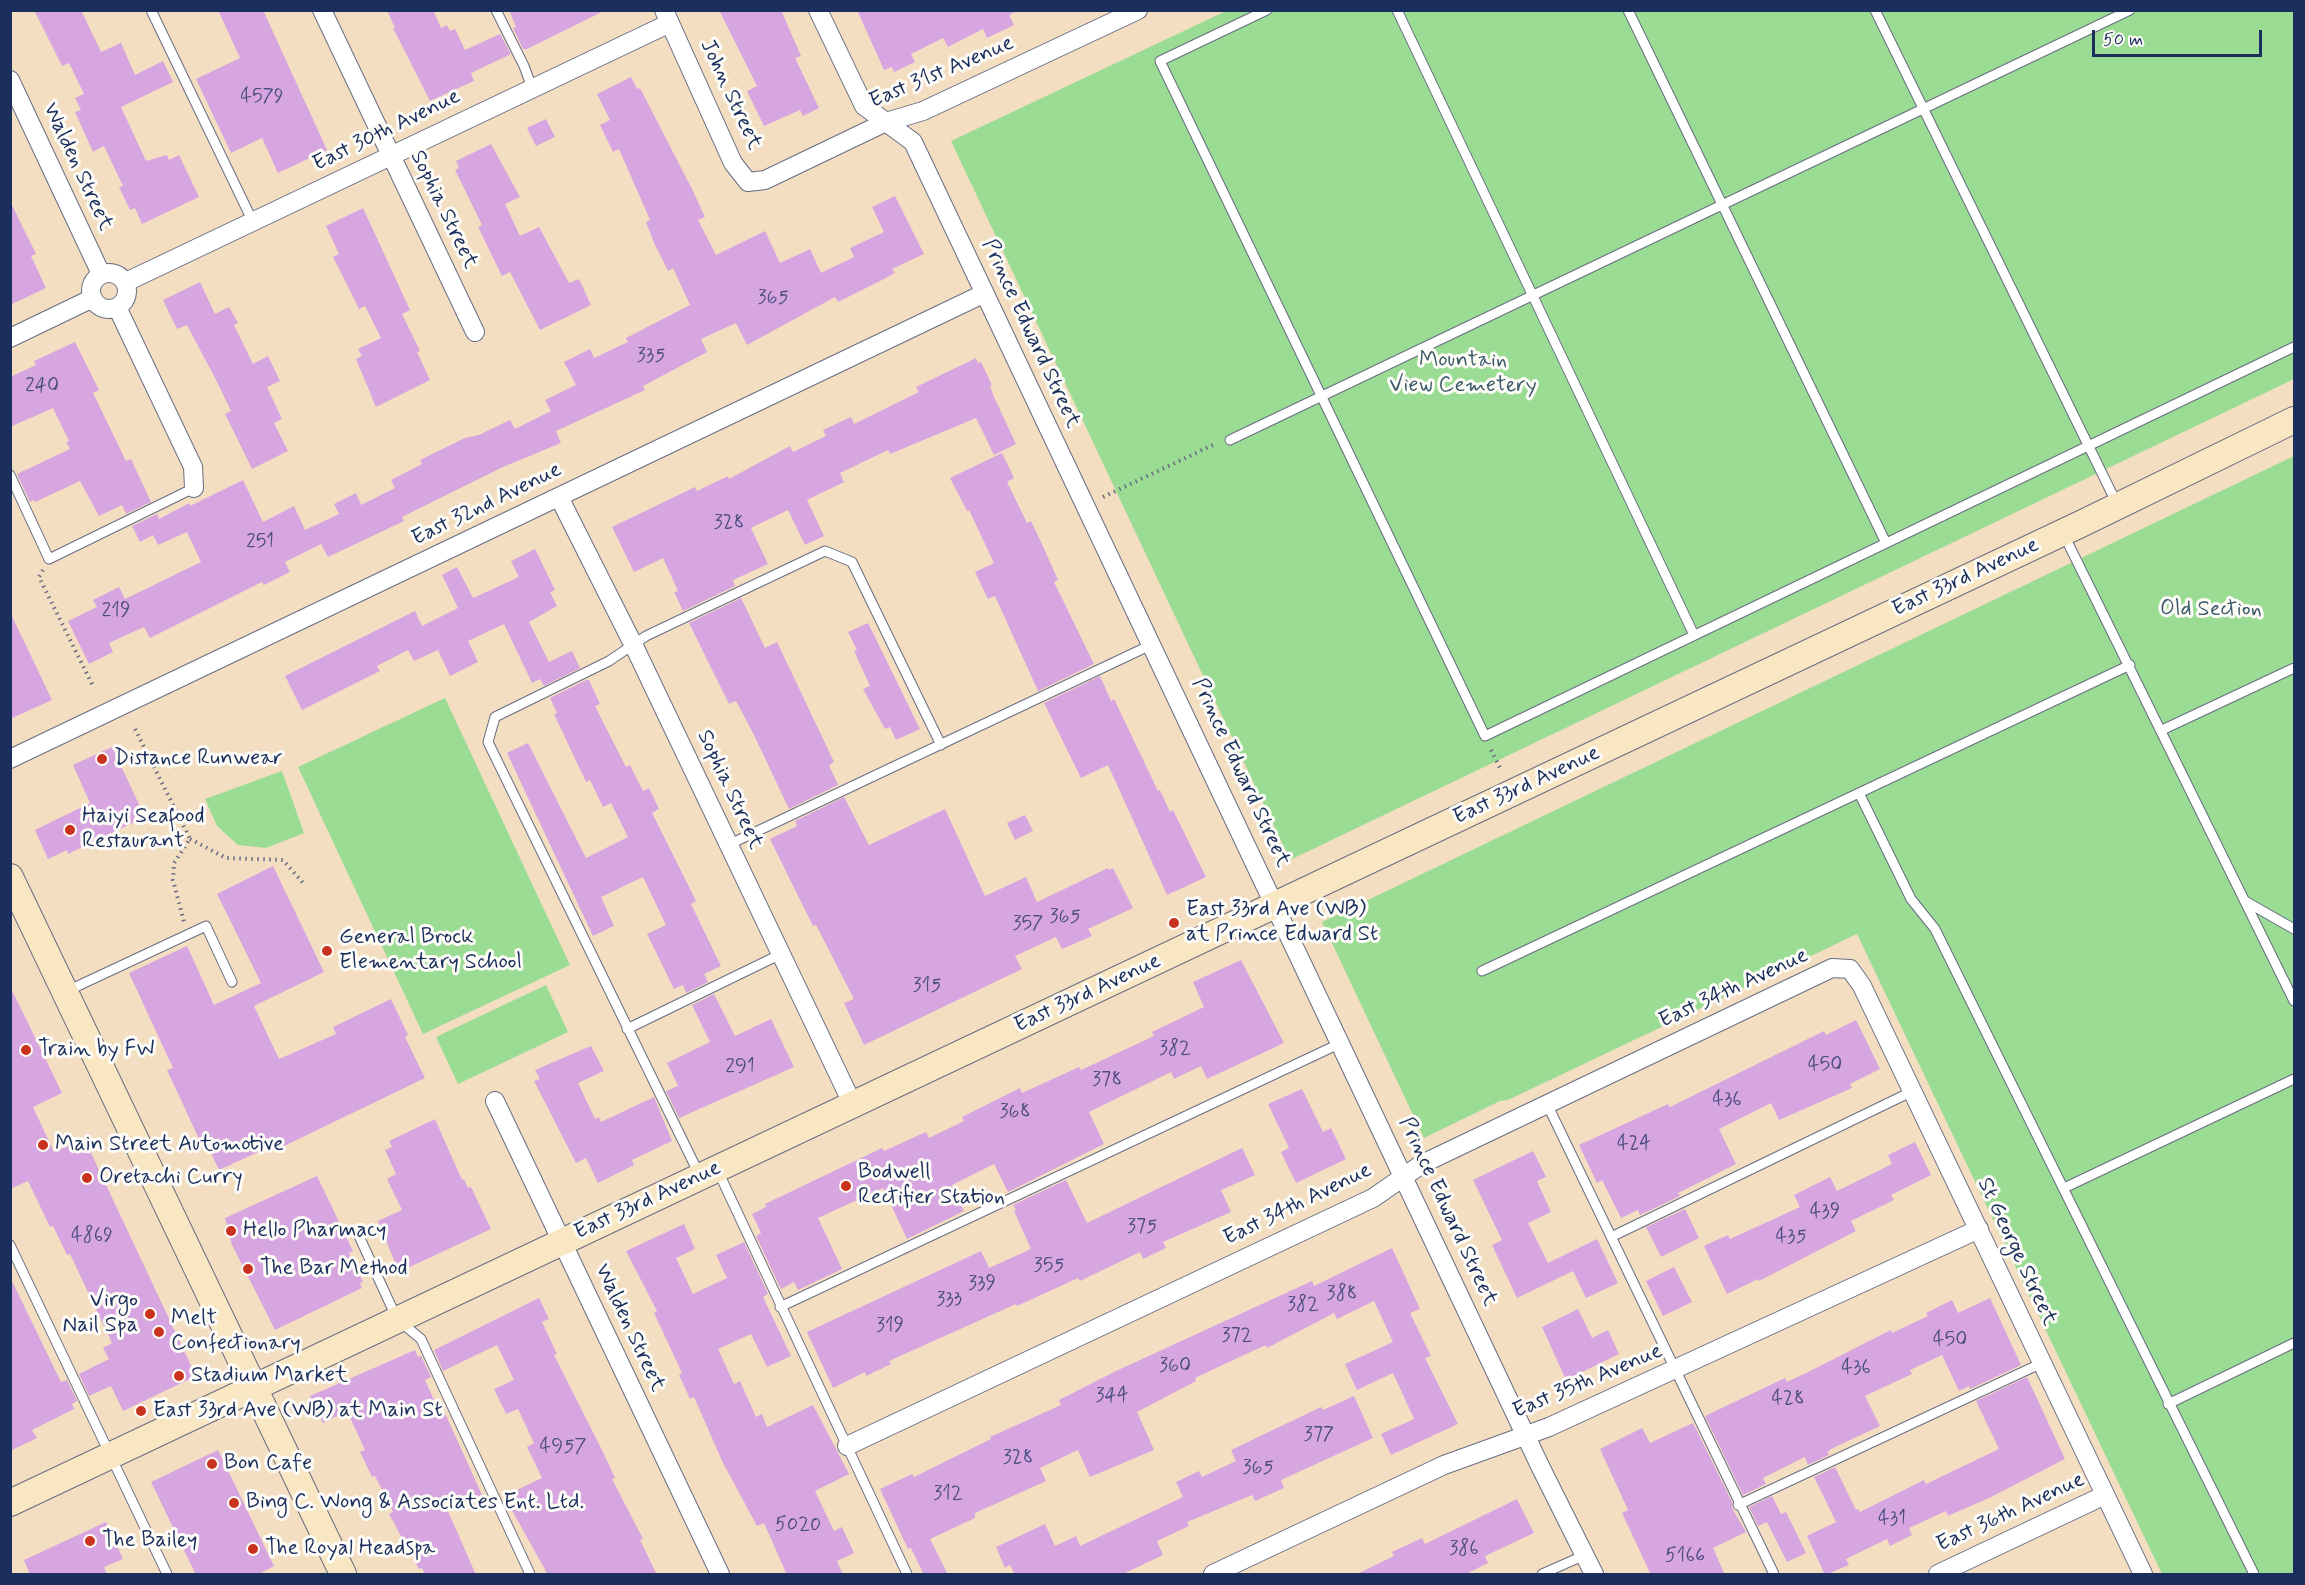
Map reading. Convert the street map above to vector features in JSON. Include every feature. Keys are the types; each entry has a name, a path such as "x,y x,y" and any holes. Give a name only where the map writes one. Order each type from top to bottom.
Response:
{"street":[{"name":"Sophia Street","path":"322,10 476,332"},
{"name":"Prince Edward Street","path":"818,10 864,106 913,142 983,294 1152,644 1594,1575"},
{"name":"East 31st Avenue","path":"765,180 886,122 923,111 1138,10"},
{"name":"East 30th Avenue","path":"126,282 532,88 667,17"},
{"name":"John Street","path":"667,17 733,163 748,182 765,180"},
{"name":"Walden Street","path":"10,80 101,274"},
{"path":"112,273 126,282 128,294 117,307 105,309 93,298 91,287 101,274 112,273"},
{"name":"East 32nd Avenue","path":"10,759 983,294"},
{"path":"10,338 93,298"},
{"path":"117,307 193,467 194,488"},
{"name":"East 33rd Avenue","path":"10,1503 2118,506 2295,420"},
{"name":"Sophia Street","path":"559,497 634,646 853,1105"},
{"path":"11,879 255,1386 343,1575"},
{"name":"St George Street","path":"1832,968 1850,969 1862,986 2143,1575"},
{"name":"East 34th Avenue","path":"847,1446 1373,1198 1403,1176 1547,1104 1832,968"},
{"name":"Walden Street","path":"495,1101 720,1575"},
{"name":"East 35th Avenue","path":"1213,1575 1444,1465 1526,1435 1675,1371 1979,1229"},
{"name":"East 36th Avenue","path":"1938,1575 2105,1496"}],"lane":[{"path":"151,10 253,222"},
{"path":"496,10 524,66 532,88"},
{"path":"1267,10 1160,61 1485,736 2295,347"},
{"path":"1397,10 1694,635"},
{"path":"1628,10 1886,543"},
{"path":"1875,10 2118,506"},
{"path":"1230,440 1923,112 2130,10"},
{"path":"10,475 49,559 194,488"},
{"path":"2063,532 2295,1001"},
{"path":"907,1575 780,1307 709,1173 627,1029 488,742 495,717 609,661 646,636 825,551 852,562 941,745"},
{"path":"728,845 1152,644"},
{"path":"1482,971 2130,665"},
{"path":"2162,730 2295,669"},
{"path":"1859,794 1911,899 1935,929 2254,1575"},
{"path":"2245,902 2295,929"},
{"path":"65,992 206,926 232,982"},
{"path":"627,1029 781,954"},
{"path":"780,1307 1341,1043"},
{"path":"2064,1188 2295,1079"},
{"path":"1611,1237 1913,1091"},
{"path":"1547,1104 1738,1505 1774,1575"},
{"path":"359,1236 397,1319 421,1339 530,1575"},
{"path":"10,1245 166,1575"},
{"path":"2168,1404 2295,1343"},
{"path":"1738,1505 2042,1363"},
{"path":"1542,1575 1585,1555"}],"path":[{"path":"1110,494 1203,448 1230,440"},
{"path":"49,559 39,577 93,686"},
{"path":"135,729 190,839 226,858 283,861 304,884"},
{"path":"188,935 173,880 174,863 190,839"}],"green space":[{"name":"Mountain View Cemetery","path":"1226,11 2294,11 2294,379 1290,860 951,141"},
{"name":"Old Section","path":"2294,456 2294,1574 2162,1574 1857,934 1424,1138 1322,922"},
{"path":"445,698 570,965 423,1034 298,767"},
{"path":"282,771 304,833 266,848 238,845 217,826 205,799"},
{"path":"546,985 568,1032 458,1084 436,1037"}],"building":[{"path":"34,10 81,10 101,52 121,43 135,75 163,61 173,82 121,107 146,161 167,155 169,160 179,155 199,197 142,224 135,208 130,210 119,187 123,186 104,146 93,152 75,112 81,110 75,98 84,94 69,63 62,66"},
{"path":"218,10 263,10 327,150 278,173 262,138 231,153 196,79 240,58"},
{"path":"387,10 433,10 441,28 447,25 450,31 455,29 465,50 500,34 511,54 471,73 474,81 430,101 393,28 395,28"},
{"path":"509,10 606,10 523,49 513,28 516,27"},
{"path":"719,10 781,10 801,56 795,58 819,108 803,116 800,110 764,126 747,91 757,86"},
{"path":"857,10 1019,10 1009,15 1014,25 987,38 983,29 948,47 943,38 911,54 915,62 894,72 892,67 884,70"},
{"path":"631,77 637,89 640,88 693,191 705,217 698,220 716,255 765,231 780,263 810,249 821,273 854,257 850,248 884,232 872,207 895,196 924,254 892,269 895,273 884,279 838,302 835,297 747,345 736,323 701,339 707,352 643,386 645,390 556,431 561,443 503,467 402,517 404,521 328,557 321,544 285,562 290,572 264,585 262,582 150,638 144,627 109,643 113,652 89,664 68,621 97,607 93,600 119,587 125,599 201,562 187,532 158,545 153,535 140,542 132,526 157,514 159,519 189,503 190,506 243,480 263,522 294,506 305,530 339,514 334,504 356,493 361,505 395,488 391,480 422,464 420,460 465,438 479,435 510,420 515,429 551,411 545,400 576,385 564,362 590,349 594,358 628,342 626,338 690,305 673,268 668,271 655,245 646,222 650,220 619,149 613,152 600,125 610,120 597,94"},
{"path":"546,119 555,137 536,146 527,128"},
{"path":"491,144 520,197 505,204 520,236 539,227 569,283 579,279 591,305 540,330 510,272 502,276 478,227 482,225 455,170 459,168 456,161"},
{"path":"10,201 36,254 31,256 46,288 10,305"},
{"path":"363,208 410,310 402,314 420,351 417,352 430,380 376,407 356,359 362,356 358,349 381,338 365,306 359,309 333,257 339,254 326,226"},
{"path":"200,282 215,314 229,307 238,323 234,325 253,364 268,356 280,381 267,387 282,419 274,423 288,451 252,469 225,414 231,411 215,378 187,325 177,329 163,300"},
{"path":"75,342 99,390 93,393 126,461 131,459 151,502 126,514 122,505 99,516 80,481 35,502 34,500 30,502 17,474 70,449 66,442 69,441 53,408 10,427 10,377 36,365 34,361"},
{"path":"976,358 978,363 981,362 992,385 990,386 994,397 1016,444 994,455 976,418 890,454 888,450 840,473 844,482 807,500 824,536 805,545 788,510 751,528 768,564 733,580 735,586 683,611 674,592 678,591 663,558 634,572 612,527 695,487 697,491 728,476 729,479 790,446 793,452 826,436 823,430 851,417 854,424 919,392 916,387"},
{"path":"1002,453 1014,478 1007,482 1027,523 1031,521 1058,580 1054,582 1094,664 1038,691 995,596 988,599 975,572 994,563 969,510 967,511 950,478"},
{"path":"535,549 555,590 550,592 557,606 529,622 549,662 572,651 580,668 544,686 540,679 532,683 504,624 468,641 478,662 450,676 438,650 414,661 408,650 377,666 380,671 302,710 285,676 415,611 422,626 458,608 442,575 457,567 473,598 519,577 511,561"},
{"path":"741,598 765,648 777,642 834,762 829,765 838,785 789,809 736,701 729,704 689,623"},
{"path":"10,612 52,700 10,719"},
{"path":"868,623 920,729 896,740 890,727 885,729 863,689 870,686 848,632"},
{"path":"1100,676 1111,701 1114,699 1158,791 1160,790 1170,812 1173,810 1206,877 1167,895 1108,765 1081,778 1044,703"},
{"path":"589,680 600,704 595,706 626,767 630,765 643,791 649,788 659,809 652,813 696,901 691,904 721,966 704,974 708,982 686,993 683,985 674,989 647,934 666,925 643,877 601,897 614,926 593,936 507,753 528,743 586,858 628,837 611,803 603,807 590,780 586,782 554,714 557,713 550,698"},
{"path":"112,747 145,817 68,854 67,850 48,859 35,830 90,803 73,765"},
{"path":"844,797 869,845 945,809 985,896 1026,877 1037,902 1108,868 1109,870 1113,868 1133,908 1088,929 1092,936 1062,949 1056,937 1015,956 1022,969 864,1045 844,1003 854,999 816,925 813,926 770,839 797,826 795,821"},
{"path":"1025,815 1033,831 1015,840 1007,823"},
{"path":"273,866 324,972 254,1006 279,1059 336,1034 333,1027 391,999 408,1035 405,1037 425,1078 282,1147 280,1142 219,1170 203,1136 199,1139 167,1070 173,1068 129,973 187,946 214,1005 261,983 217,894"},
{"path":"1241,960 1284,1043 1207,1079 1201,1066 1174,1079 1171,1072 1089,1112 1104,1144 1008,1192 994,1164 952,1185 964,1211 907,1239 883,1188 818,1218 842,1269 798,1290 794,1282 781,1289 756,1236 761,1233 752,1214 766,1207 765,1204 882,1148 884,1151 926,1132 929,1138 964,1121 962,1117 1020,1088 1022,1093 1079,1067 1081,1070 1154,1036 1152,1032 1204,1007 1193,982"},
{"path":"10,986 62,1093 33,1107 54,1152 84,1138 196,1376 123,1411 111,1386 89,1396 79,1374 109,1359 103,1348 112,1343 70,1254 67,1255 53,1226 50,1227 28,1181 10,1189"},
{"path":"714,994 735,1036 771,1019 794,1067 679,1118 666,1091 678,1086 667,1063 710,1042 692,1005"},
{"path":"1856,1020 1880,1069 1850,1084 1852,1088 1779,1120 1771,1103 1719,1129 1736,1164 1678,1193 1680,1196 1640,1215 1638,1210 1621,1218 1602,1180 1597,1183 1579,1145 1668,1104 1670,1107 1824,1031 1826,1035"},
{"path":"591,1046 604,1071 578,1083 595,1119 599,1117 601,1122 654,1097 672,1141 632,1160 634,1165 598,1183 586,1158 576,1163 534,1081 540,1079 535,1070"},
{"path":"1302,1089 1323,1132 1331,1128 1346,1159 1296,1183 1281,1152 1289,1148 1268,1104"},
{"path":"435,1119 462,1180 464,1179 468,1188 471,1187 491,1229 399,1272 378,1221 402,1210 387,1179 396,1174 385,1150 392,1147 389,1141"},
{"path":"1915,1142 1931,1175 1891,1195 1894,1200 1851,1221 1856,1231 1759,1281 1758,1279 1727,1294 1704,1246 1728,1235 1730,1239 1800,1207 1794,1195 1830,1177 1837,1191 1892,1164 1888,1155"},
{"path":"1242,1148 1255,1175 1221,1190 1231,1212 1163,1242 1166,1248 1143,1259 1140,1252 1080,1281 1078,1278 1017,1306 1016,1304 889,1361 891,1364 866,1376 865,1372 833,1388 807,1332 981,1251 989,1268 1031,1249 1013,1205 1066,1180 1087,1223"},
{"path":"1533,1151 1546,1177 1537,1181 1551,1212 1528,1223 1548,1263 1597,1239 1618,1283 1586,1298 1573,1271 1517,1298 1492,1245 1502,1240 1473,1180"},
{"path":"317,1176 353,1251 349,1253 363,1282 360,1283 362,1288 275,1330 232,1245 225,1218"},
{"path":"1685,1209 1699,1238 1661,1257 1646,1227"},
{"path":"684,1224 695,1249 676,1258 693,1294 727,1278 716,1255 744,1242 768,1294 763,1297 791,1356 767,1367 751,1334 718,1349 734,1384 740,1381 756,1417 762,1414 767,1427 813,1405 849,1474 815,1491 834,1531 842,1527 854,1553 837,1561 843,1575 787,1575 764,1523 757,1526 723,1463 694,1397 690,1399 679,1375 682,1373 654,1313 657,1311 626,1251"},
{"path":"1392,1248 1420,1309 1410,1313 1431,1356 1425,1358 1458,1424 1391,1455 1381,1434 1414,1419 1393,1373 1357,1390 1345,1364 1393,1342 1374,1301 1337,1319 1334,1313 1267,1348 1266,1345 1233,1360 1195,1378 1196,1381 1137,1412 1154,1450 1090,1477 1078,1450 1040,1468 1046,1481 975,1513 975,1518 930,1539 948,1575 924,1575 911,1548 908,1549 880,1489 912,1474 914,1477 991,1439 990,1437 1061,1405 1059,1400 1116,1371 1312,1281 1314,1286"},
{"path":"1674,1267 1692,1302 1663,1316 1646,1281"},
{"path":"10,1277 61,1382 67,1380 77,1401 72,1404 74,1409 32,1430 37,1438 10,1451"},
{"path":"539,1298 549,1319 542,1322 557,1354 554,1355 603,1452 615,1478 612,1479 643,1539 640,1540 657,1575 548,1575 504,1496 542,1478 527,1447 534,1443 518,1409 506,1414 494,1389 514,1380 497,1345 443,1371 434,1350"},
{"path":"1990,1298 2021,1365 1970,1389 1969,1386 1959,1391 1942,1355 1910,1370 1912,1374 1865,1396 1880,1426 1833,1448 1827,1452 1829,1455 1808,1465 1805,1457 1763,1478 1766,1484 1743,1495 1705,1416 1785,1378 1787,1382 1891,1330 1892,1333 1928,1316 1926,1313 1952,1300 1958,1313"},
{"path":"1578,1309 1592,1338 1608,1330 1619,1354 1566,1380 1542,1327"},
{"path":"415,1350 418,1357 421,1356 431,1377 425,1380 440,1413 444,1411 482,1495 448,1511 476,1575 425,1575 422,1568 419,1569 389,1514 393,1512 375,1476 372,1477 360,1452 365,1450 347,1411 323,1423 310,1396"},
{"path":"2027,1377 2065,1459 1991,1497 1948,1516 1946,1511 1909,1528 1912,1535 1890,1546 1887,1539 1846,1559 1849,1565 1825,1575 1807,1536 1836,1522 1814,1477 1835,1467 1856,1510 1860,1512 1924,1480 1926,1484 1999,1449 1976,1401"},
{"path":"1354,1396 1373,1438 1281,1480 1284,1488 1255,1501 1252,1495 1187,1522 1189,1526 1157,1541 1163,1555 1121,1575 1015,1575 1010,1565 1005,1568 996,1547 1045,1524 1055,1546 1076,1536 1080,1546 1183,1497 1176,1482 1199,1471 1202,1477 1236,1461 1231,1450 1321,1407 1323,1410"},
{"path":"1693,1423 1732,1502 1732,1508 1746,1532 1713,1548 1725,1575 1651,1575 1622,1513 1628,1510 1600,1449 1642,1428 1650,1443"},
{"path":"218,1450 274,1566 257,1575 196,1575 151,1482"},
{"path":"1772,1496 1781,1514 1786,1512 1806,1553 1787,1562 1767,1522 1758,1526 1749,1507"},
{"path":"1517,1499 1534,1533 1485,1556 1488,1563 1464,1575 1355,1575 1394,1556 1392,1552 1422,1538 1425,1544"},
{"name":"The Bailey","path":"106,1522 123,1559 104,1567 107,1575 30,1575 24,1560"}],"place":[{"name":"Distance Runwear","path":"102,759"},
{"name":"Haiyi Seafood Restaurant","path":"70,830"},
{"name":"East 33rd Ave (WB) at Prince Edward St","path":"1174,923"},
{"name":"General Brock Elementary School","path":"327,951"},
{"name":"Train by FW","path":"26,1050"},
{"name":"Main Street Automotive","path":"43,1145"},
{"name":"Oretachi Curry","path":"87,1178"},
{"name":"Bodwell Rectifier Station","path":"846,1186"},
{"name":"Hello Pharmacy","path":"231,1231"},
{"name":"The Bar Method","path":"248,1269"},
{"name":"Virgo Nail Spa","path":"150,1314"},
{"name":"Melt Confectionary","path":"159,1332"},
{"name":"Stadium Market","path":"179,1376"},
{"name":"East 33rd Ave (WB) at Main St","path":"141,1411"},
{"name":"Bon Cafe","path":"212,1464"},
{"name":"Bing C. Wong & Associates Ent. Ltd.","path":"234,1503"},
{"name":"The Bailey","path":"90,1541"},
{"name":"The Royal Headspa","path":"253,1549"}]}
